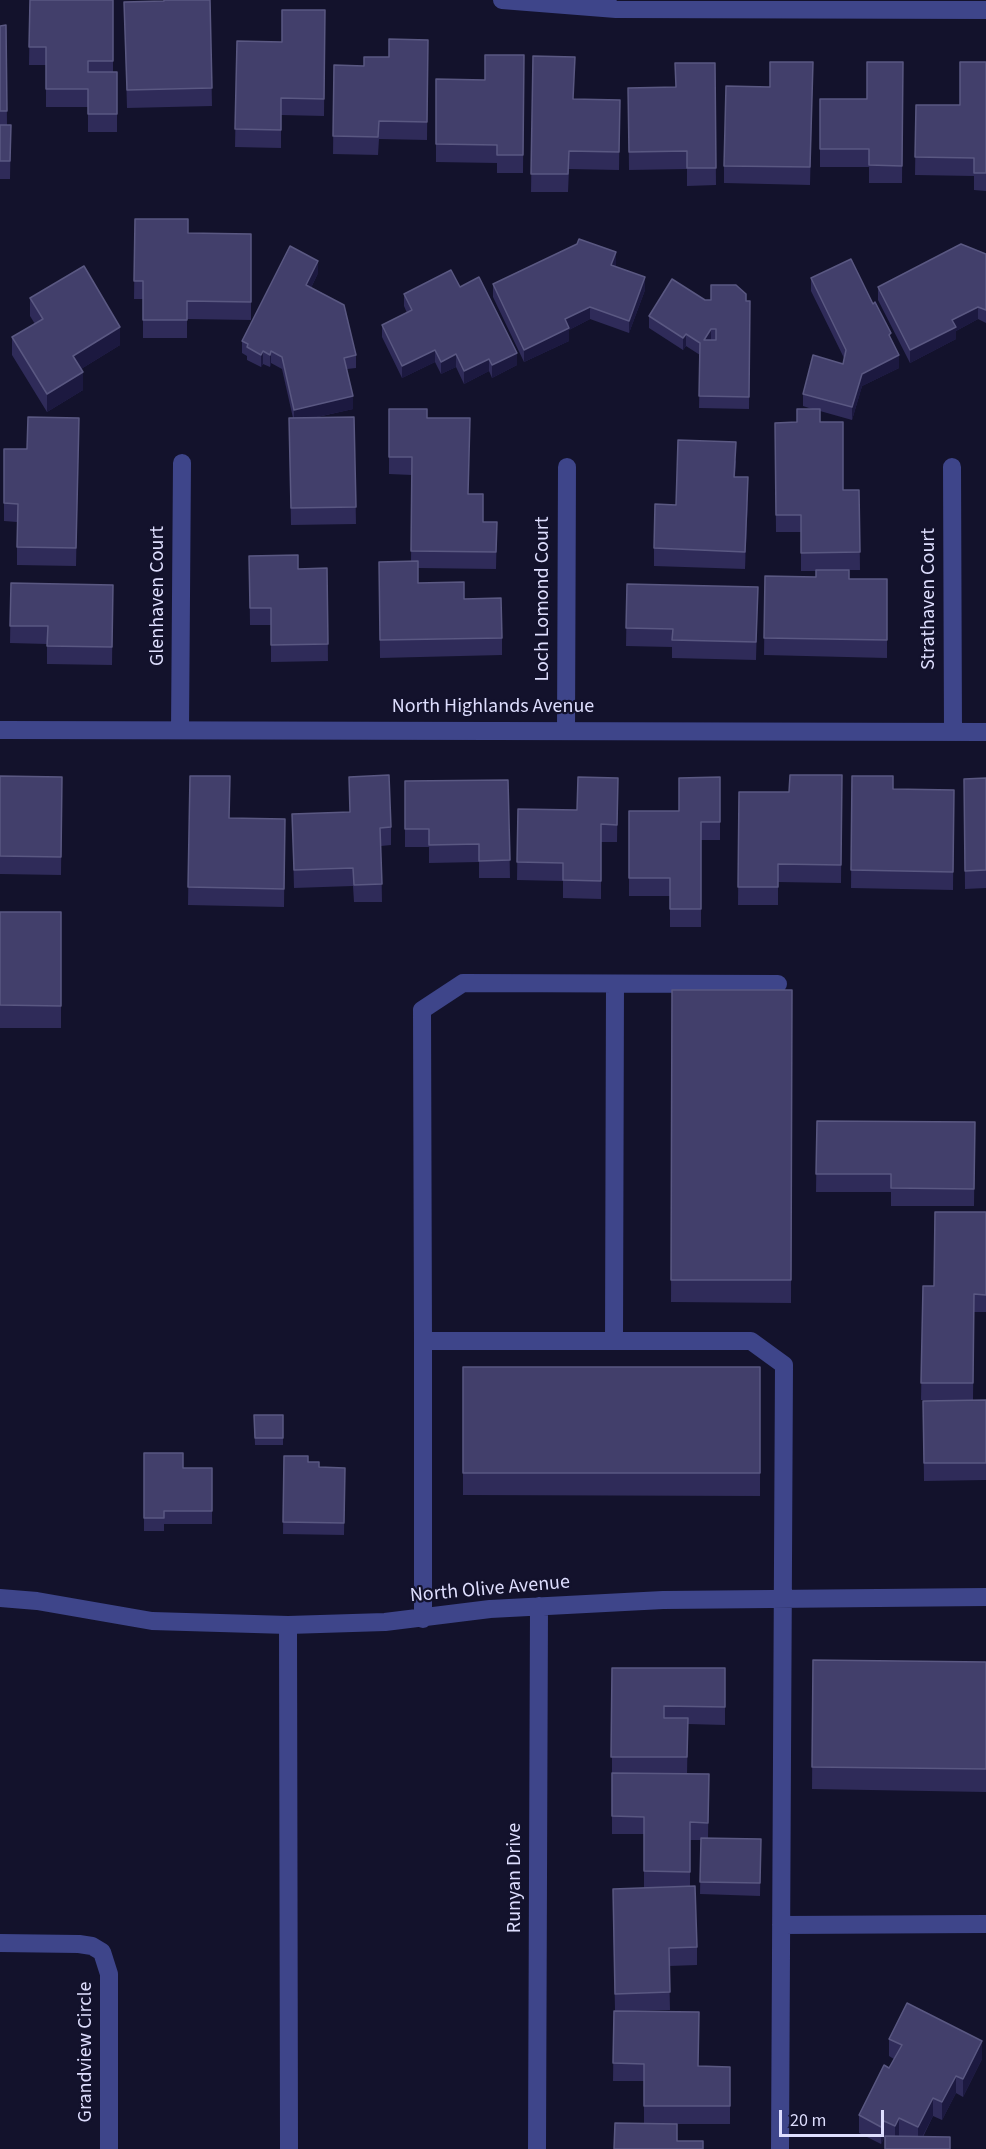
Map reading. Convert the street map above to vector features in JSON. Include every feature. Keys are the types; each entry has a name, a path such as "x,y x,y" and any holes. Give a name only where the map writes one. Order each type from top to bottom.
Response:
{"street":[{"path":"502,0 547,6 616,9 896,5 986,10"},
{"name":"Glenhaven Court","path":"180,730 182,463"},
{"name":"Loch Lomond Court","path":"566,731 567,467"},
{"name":"Strathaven Court","path":"952,467 953,732"},
{"name":"North Highlands Avenue","path":"0,730 986,732"},
{"path":"423,1619 422,1010 463,983 778,984"},
{"path":"614,1341 615,984"},
{"path":"423,1341 751,1341 784,1365 781,1598 780,2149"},
{"name":"North Olive Avenue","path":"0,1598 37,1601 152,1621 288,1625 423,1619 539,1606 781,1598 986,1597"},
{"name":"Runyan Drive","path":"537,2149 539,1606"},
{"path":"288,1625 289,2149"},
{"path":"781,1925 986,1924"},
{"name":"Grandview Circle","path":"0,1943 79,1944 92,1946 102,1952 109,1974 109,2149"}],"building":[{"path":"30,0 113,0 113,61 88,61 88,72 117,72 117,114 88,114 88,89 46,89 46,47 29,47"},
{"path":"210,0 212,88 127,90 124,2"},
{"path":"282,10 325,10 324,99 281,98 281,130 235,129 237,41 282,42"},
{"path":"6,25 7,111 0,111 0,26"},
{"path":"389,39 428,40 427,122 379,121 378,137 333,136 334,65 364,66 364,57 389,57"},
{"path":"485,55 524,55 523,155 497,155 497,145 436,144 436,79 485,80"},
{"path":"533,56 575,57 573,99 620,100 619,152 569,151 568,174 531,174"},
{"path":"770,62 813,62 810,167 724,166 726,86 770,87"},
{"path":"867,62 903,62 902,166 869,165 869,149 820,149 820,99 867,99"},
{"path":"960,62 986,62 986,173 974,173 974,158 915,157 916,105 960,105"},
{"path":"675,63 715,63 716,168 687,168 687,151 629,152 628,88 676,87"},
{"path":"0,125 11,125 10,161 0,161"},
{"path":"135,219 188,219 188,233 251,234 251,302 187,301 187,320 143,320 143,281 134,281"},
{"path":"579,239 616,252 611,265 645,277 629,321 590,307 565,319 569,328 524,350 493,284 577,244"},
{"path":"961,244 986,254 986,310 978,307 952,320 956,327 910,350 878,287"},
{"path":"290,246 318,261 306,285 344,305 356,355 344,358 353,396 294,410 282,357 271,351 270,355 263,351 261,355 247,347 248,344 242,341"},
{"path":"851,259 873,304 875,302 891,333 889,335 899,355 862,374 852,407 803,394 813,355 843,364 846,350 811,278"},
{"path":"84,266 120,327 73,356 83,372 47,394 12,337 43,319 30,298"},
{"path":"451,270 460,287 479,277 517,353 492,365 489,359 464,371 456,354 441,362 435,350 402,366 382,325 412,310 404,294"},
{"path":"672,279 705,300 711,300 711,285 736,285 746,294 746,301 750,301 749,397 699,396 700,343 686,334 683,338 649,316","holes":["711,329 716,329 716,340 704,340"]},
{"path":"389,409 427,409 427,418 470,418 468,494 483,494 483,522 497,522 496,552 411,551 412,457 389,457"},
{"path":"797,409 820,409 820,422 843,422 843,490 859,490 860,552 801,553 801,515 776,515 775,423 797,422"},
{"path":"28,417 79,418 76,548 17,547 18,504 4,503 4,449 27,449"},
{"path":"354,417 356,507 291,508 289,418"},
{"path":"678,440 736,442 734,477 748,477 745,552 654,548 655,504 676,505"},
{"path":"298,555 298,569 327,568 328,644 271,645 271,608 250,608 249,556"},
{"path":"418,561 418,583 464,582 464,599 501,598 502,638 380,640 379,562"},
{"path":"816,570 849,570 849,579 887,579 887,640 764,638 765,576 816,577"},
{"path":"11,583 113,585 112,647 47,646 48,626 10,626"},
{"path":"627,584 758,587 756,642 672,640 673,629 626,628"},
{"path":"389,775 391,827 380,828 382,884 354,885 353,868 294,870 292,814 350,812 349,777"},
{"path":"790,775 842,775 841,865 778,864 778,887 738,887 739,792 789,792"},
{"path":"0,776 62,777 61,857 0,856"},
{"path":"190,776 230,776 229,818 285,819 284,889 188,887"},
{"path":"852,776 893,776 893,789 954,790 953,872 851,870"},
{"path":"578,777 618,778 617,825 601,824 601,881 563,880 563,863 517,862 518,809 577,810"},
{"path":"720,777 720,822 701,822 701,909 670,909 670,878 629,878 629,811 679,811 679,778"},
{"path":"986,778 986,870 965,871 964,779"},
{"path":"508,780 510,860 479,861 479,844 429,845 429,829 405,829 405,781"},
{"path":"0,912 61,912 61,1006 0,1005"},
{"path":"672,990 792,990 791,1280 671,1280"},
{"path":"817,1121 975,1122 974,1189 891,1188 891,1174 816,1174"},
{"path":"935,1212 986,1212 986,1295 974,1294 973,1383 921,1383 923,1286 934,1286"},
{"path":"463,1367 760,1367 760,1473 463,1473"},
{"path":"986,1400 986,1463 924,1463 923,1401"},
{"path":"254,1415 283,1415 283,1438 255,1438"},
{"path":"144,1453 183,1453 183,1468 212,1468 212,1511 164,1511 164,1518 144,1518"},
{"path":"284,1456 308,1456 308,1462 319,1462 319,1467 345,1468 344,1523 283,1522"},
{"path":"813,1660 986,1662 986,1769 812,1767"},
{"path":"612,1668 725,1668 725,1707 664,1706 664,1718 688,1718 687,1757 611,1757"},
{"path":"612,1773 709,1774 708,1823 690,1822 690,1872 644,1871 644,1817 612,1816"},
{"path":"701,1838 761,1839 760,1883 700,1882"},
{"path":"695,1886 697,1947 669,1948 670,1992 615,1994 613,1889"},
{"path":"907,2003 982,2041 963,2079 956,2076 942,2102 933,2098 918,2127 899,2118 895,2126 884,2121 881,2127 859,2115 884,2065 889,2068 902,2045 889,2039"},
{"path":"614,2011 699,2012 698,2066 730,2067 730,2106 644,2106 644,2064 613,2063"},
{"path":"615,2123 677,2124 677,2141 703,2141 703,2149 614,2149"},
{"path":"885,2136 950,2137 950,2149 885,2149"}]}
